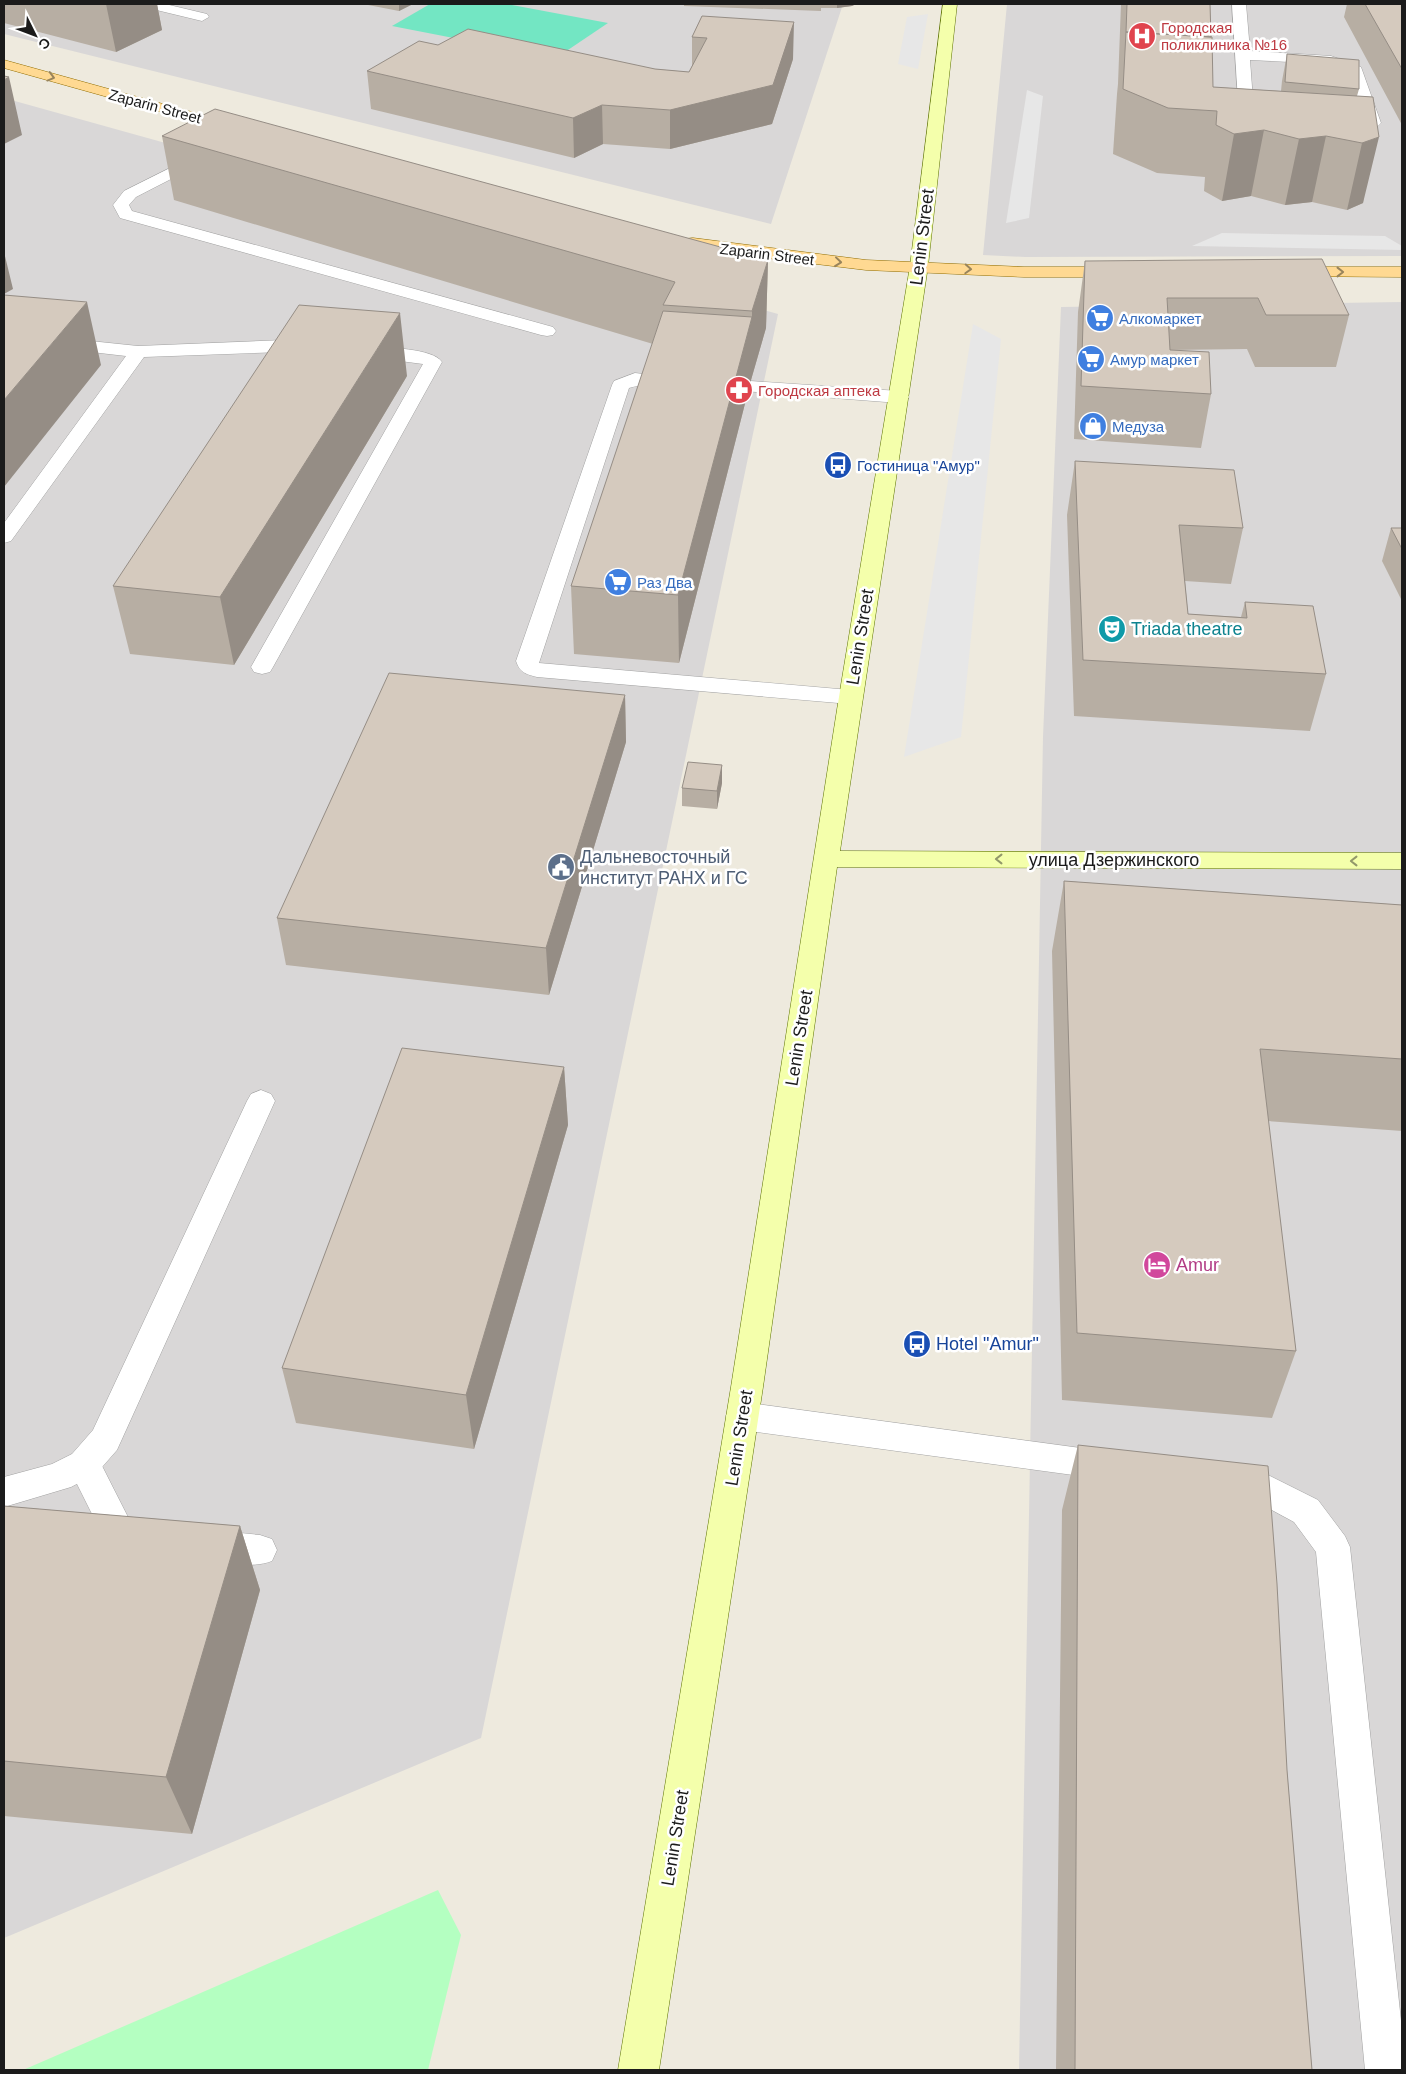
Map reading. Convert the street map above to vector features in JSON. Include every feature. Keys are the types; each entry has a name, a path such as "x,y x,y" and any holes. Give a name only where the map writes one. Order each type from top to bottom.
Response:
{"main road":[{"name":"Lenin Street","path":"638,2070 742,1416 850,697 919,266 950,4"},
{"name":"Zaparin Street","path":"4,64 250,132"},
{"name":"Zaparin Street","path":"680,239 708,246 866,265 1024,272 1134,272"},
{"path":"1273,272 1402,272"},
{"name":"улица Дзержинского","path":"826,859 1402,861"}],"street":[{"path":"149,4 202,17"},
{"path":"1240,4 1247,117 1271,124"},
{"path":"1243,55 1331,60 1356,70 1373,122 1346,126"},
{"path":"250,132 130,194 121,205 126,214 547,331"},
{"path":"4,337 138,352 284,345 425,358 433,362 262,667"},
{"path":"4,538 138,352"},
{"path":"662,381 635,379 621,385 526,661 529,667 537,670 850,697"},
{"path":"750,387 899,397"},
{"path":"4,1492 60,1477 84,1464 105,1440 261,1101"},
{"path":"742,1416 1142,1470"},
{"path":"84,1464 121,1537 260,1550"},
{"path":"1200,1478 1258,1486 1306,1510 1333,1547 1386,2070"}],"shaded area":[{"path":"4,4 843,4 771,224 4,34"},
{"path":"1007,4 1402,4 1402,256 1025,257 983,255"},
{"path":"928,14 918,69 898,64 907,17"},
{"path":"1027,90 1043,96 1029,218 1006,223"},
{"path":"4,98 778,314 481,1738 4,1938"},
{"path":"1222,233 1385,236 1402,246 1402,250 1192,246"},
{"path":"1402,302 1402,2070 1019,2070 1043,737 1061,307"},
{"path":"973,324 1001,339 961,737 904,757"}],"green space":[{"path":"430,4 506,4 608,23 556,58 392,26"},
{"path":"438,1890 461,1935 428,2070 23,2070"}],"building":[{"path":"1127,4 1210,4 1211,37 1126,32"},
{"path":"1365,4 1402,4 1402,69"},
{"path":"702,16 794,22 773,85 670,110 602,105 573,118 367,71 419,41 438,45 468,29 655,69 689,72 707,38 692,37"},
{"path":"1126,32 1212,37 1213,87 1373,97 1379,137 1362,143 1326,136 1299,139 1264,130 1234,134 1216,125 1217,111 1168,108 1123,89"},
{"path":"1287,54 1359,60 1359,89 1285,82"},
{"path":"215,109 768,260 752,311 663,305 675,282 162,136"},
{"path":"1322,259 1349,315 1266,315 1258,298 1167,298 1170,350 1209,352 1211,394 1081,386 1085,261"},
{"path":"4,295 87,302 4,400"},
{"path":"299,305 400,313 220,597 113,586"},
{"path":"663,311 752,317 678,595 571,586"},
{"path":"1075,461 1234,470 1243,528 1179,525 1188,614 1247,618 1245,602 1313,606 1326,674 1083,660"},
{"path":"1391,528 1402,528 1402,549"},
{"name":"Дальневосточный институт РАНХ и ГС","path":"389,673 625,695 546,948 277,918"},
{"path":"688,762 722,765 717,791 682,788"},
{"name":"Amur","path":"1064,881 1402,905 1402,1059 1260,1049 1296,1351 1077,1333"},
{"path":"402,1048 564,1067 466,1395 282,1368"},
{"path":"1078,1445 1268,1466 1277,1584 1287,1770 1312,2070 1075,2070"},
{"path":"4,1506 240,1526 166,1777 4,1761"}],"place":[{"name":"Городская поликлиника №16","path":"1142,36"},
{"name":"Алкомаркет","path":"1100,318"},
{"name":"Амур маркет","path":"1091,359"},
{"name":"Городская аптека","path":"739,390"},
{"name":"Медуза","path":"1093,426"},
{"name":"Гостиница \"Амур\"","path":"838,465"},
{"name":"Раз Два","path":"618,582"},
{"name":"Triada theatre","path":"1112,629"},
{"name":"Дальневосточный институт РАНХ и ГС","path":"561,867"},
{"name":"Amur","path":"1157,1265"},
{"name":"Hotel \"Amur\"","path":"917,1344"}]}
